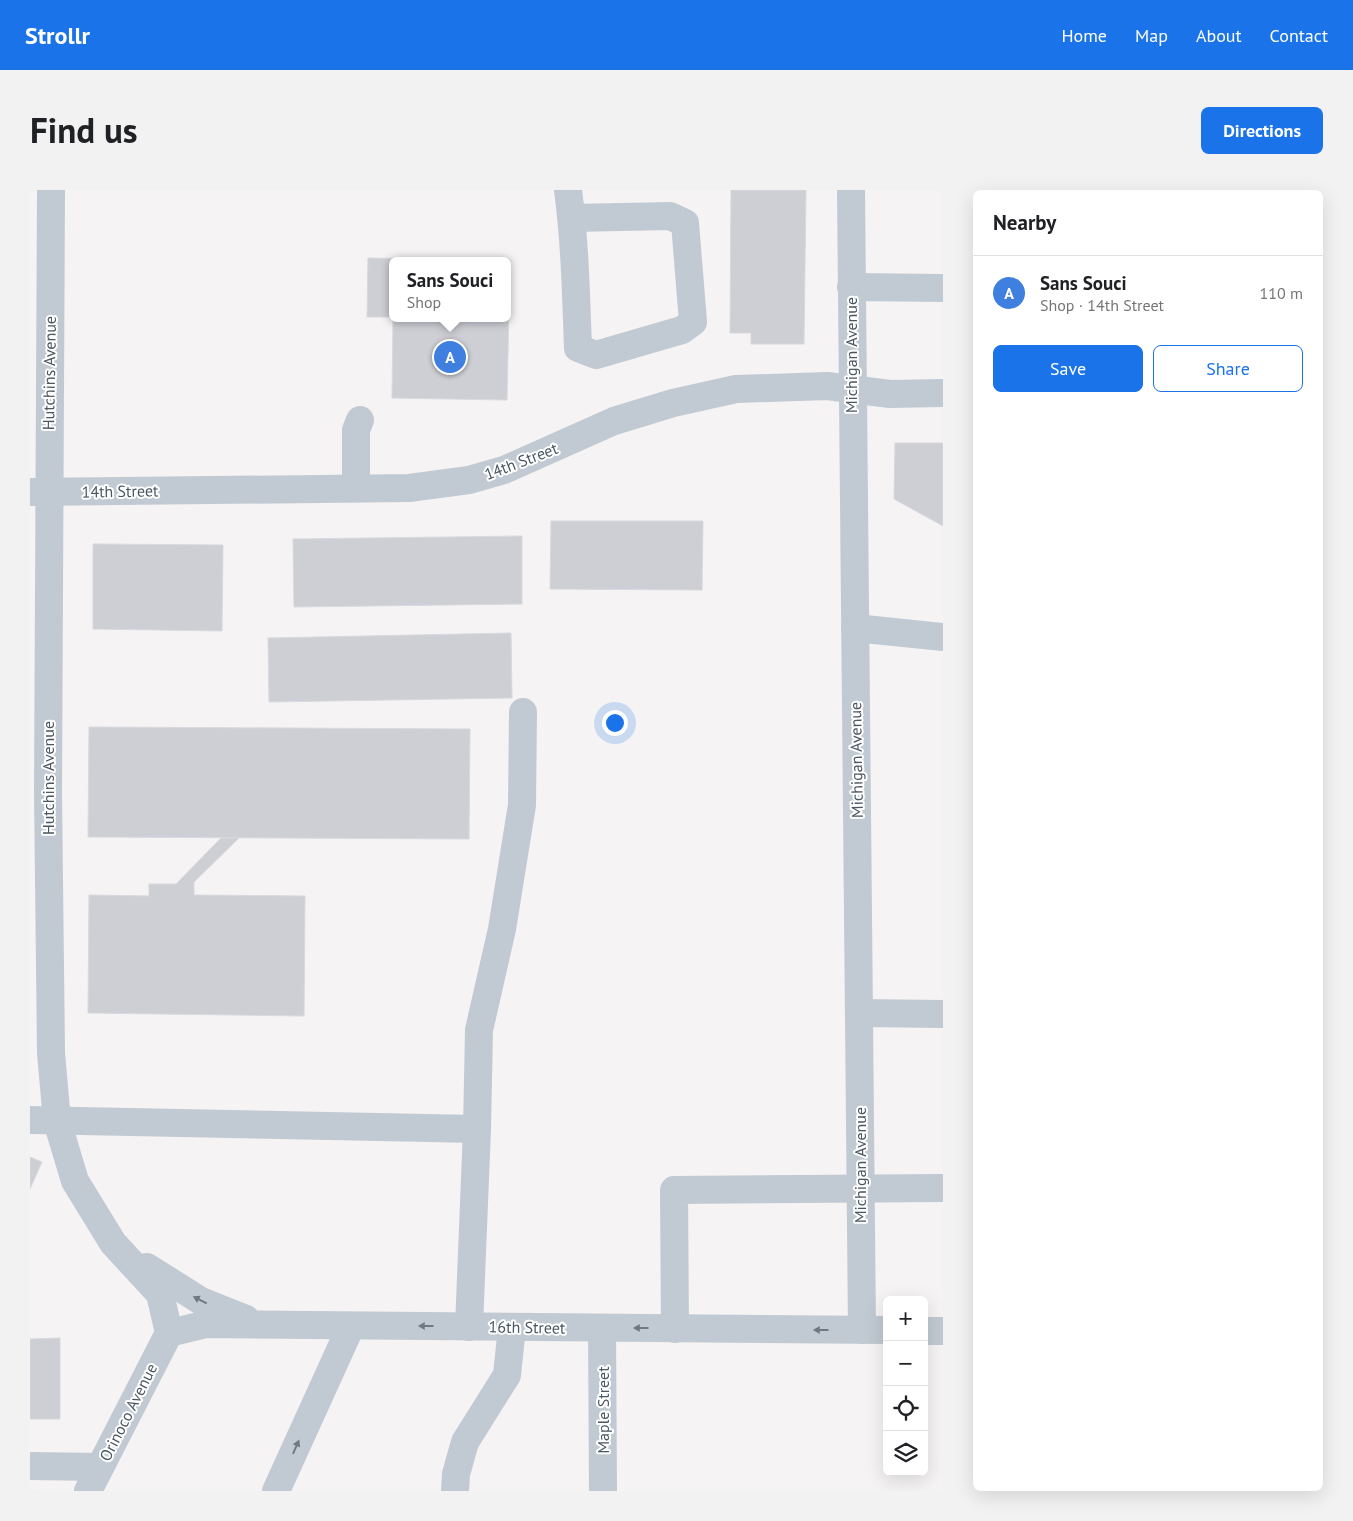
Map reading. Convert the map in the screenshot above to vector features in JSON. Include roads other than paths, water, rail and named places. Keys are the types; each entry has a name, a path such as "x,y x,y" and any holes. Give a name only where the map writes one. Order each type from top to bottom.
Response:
{"street":[{"name":"Hutchins Avenue","path":"51,190 40,225 39,792 50,1053 57,1121 75,1181 112,1243 160,1294 169,1333"},
{"path":"568,190 575,244 578,348 596,355 682,330 693,322 685,223 670,216 572,218"},
{"name":"Michigan Avenue","path":"851,190 861,1188 874,1330"},
{"path":"851,287 943,288"},
{"name":"14th Street","path":"39,492 409,488 469,480 504,470 614,421 673,403 736,390 826,386 890,394 943,394"},
{"path":"356,488 356,430 360,420"},
{"path":"854,628 943,636"},
{"path":"469,1327 477,1129 478,1030 502,929 522,804 523,712"},
{"path":"859,1013 943,1014"},
{"path":"30,1120 477,1129"},
{"path":"675,1329 674,1190 943,1188"},
{"path":"112,1243 201,1301 261,1325"},
{"name":"16th Street","path":"169,1333 207,1324 874,1330"},
{"path":"276,1491 351,1326"},
{"path":"455,1491 456,1474 465,1442 507,1375 512,1327"},
{"name":"Maple Street","path":"602,1328 603,1491"},
{"path":"928,1331 943,1331"},
{"name":"Orinoco Avenue","path":"88,1491 169,1333"},
{"path":"30,1466 100,1467"}],"place":[{"name":"Sans Souci","path":"450,357"}]}
